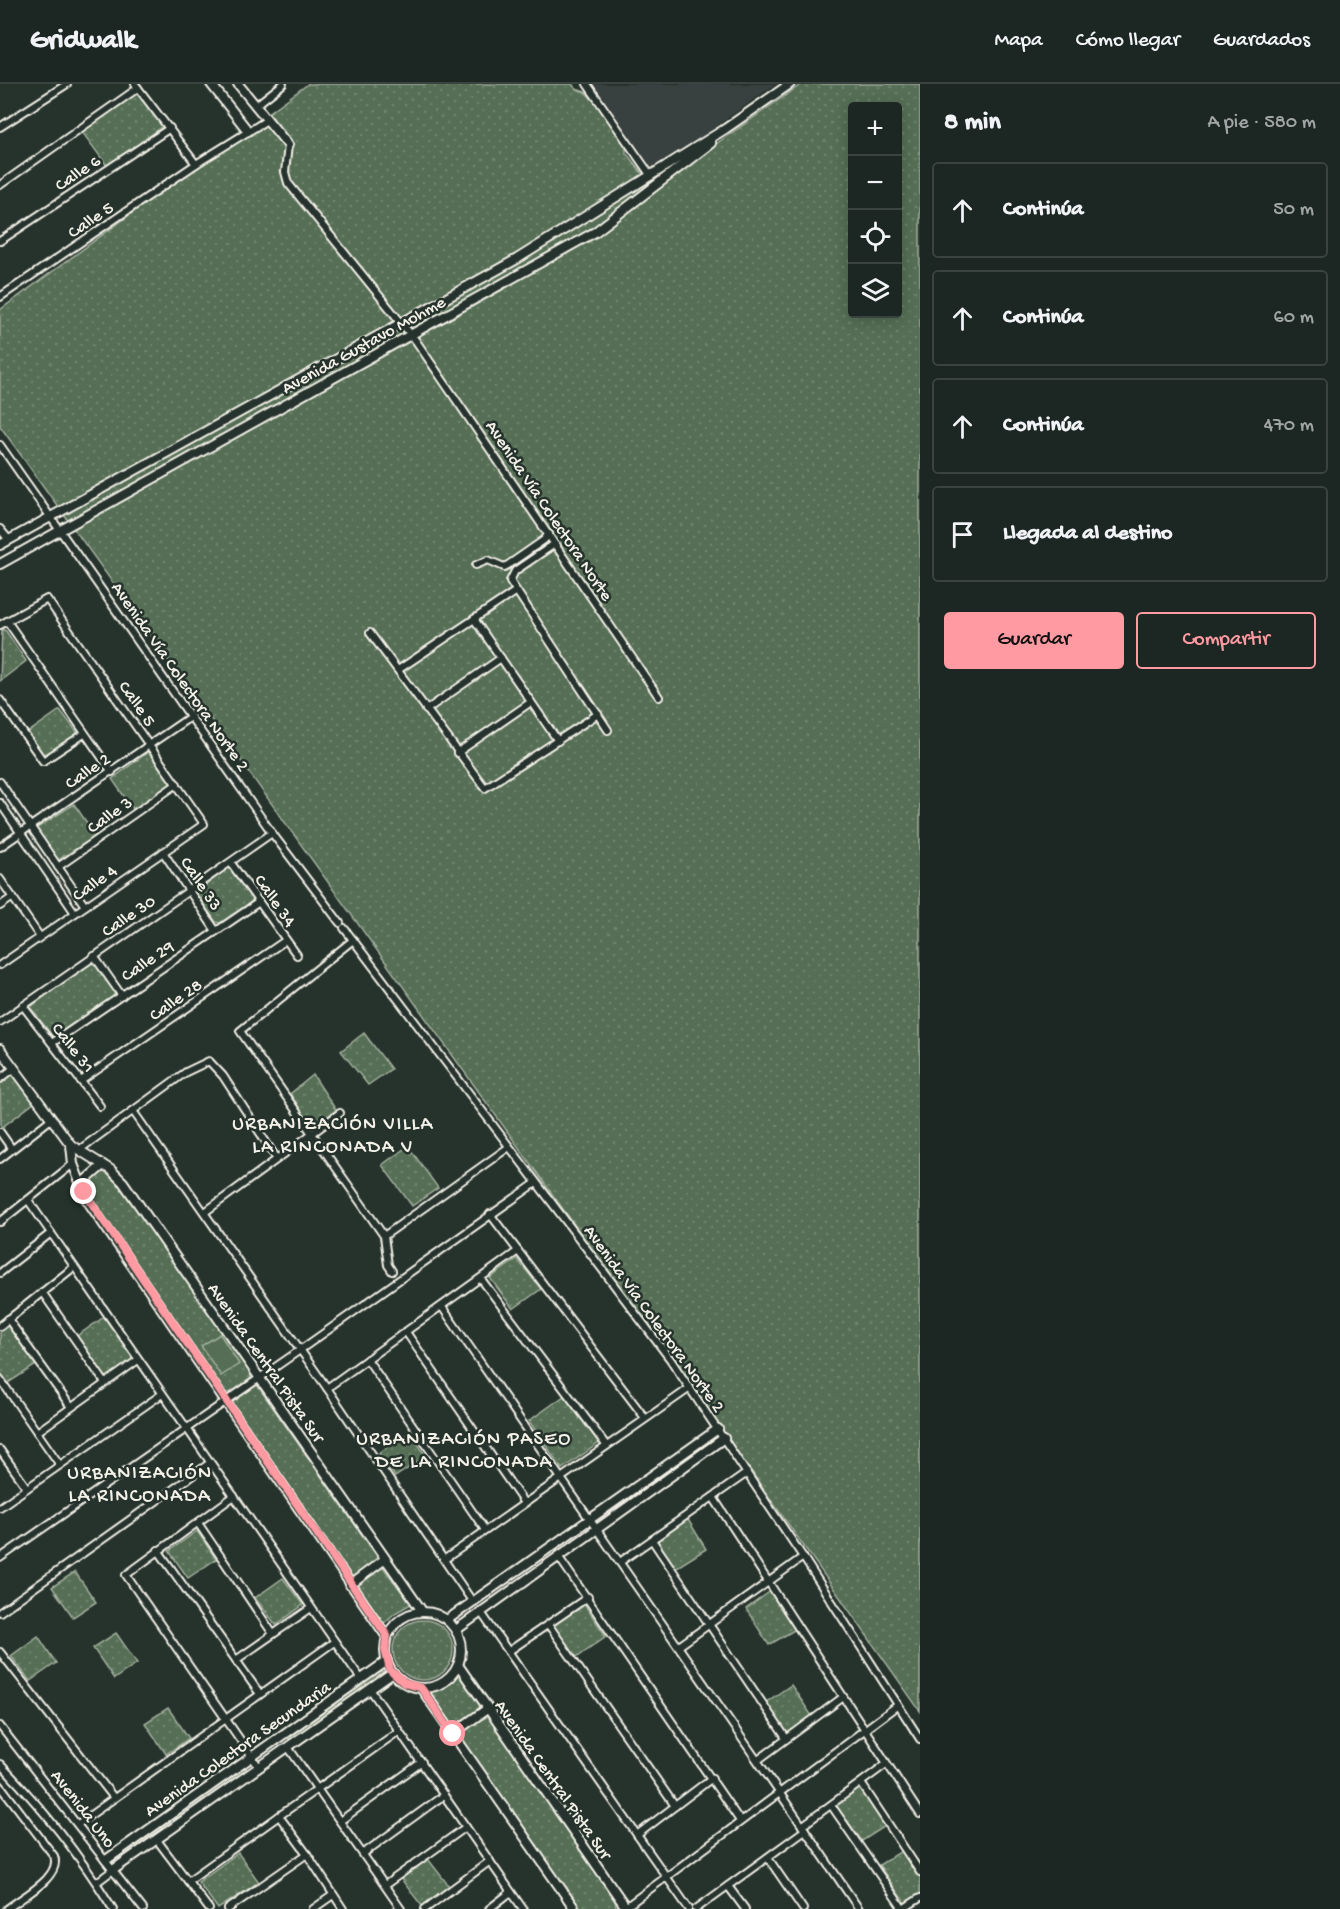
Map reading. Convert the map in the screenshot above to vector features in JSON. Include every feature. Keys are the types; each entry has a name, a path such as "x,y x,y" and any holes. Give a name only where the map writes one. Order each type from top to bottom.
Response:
{"street":[{"path":"0,127 67,84"},
{"path":"211,84 248,131"},
{"path":"238,84 288,145 286,180 402,323"},
{"path":"255,106 283,84"},
{"path":"586,84 651,176"},
{"name":"Avenida Gustavo Mohme","path":"0,545 517,259 725,129 790,84"},
{"path":"0,185 136,86 196,164"},
{"name":"Calle 5","path":"0,297 196,164 267,120"},
{"name":"Calle 6","path":"0,241 170,128"},
{"name":"Avenida Gustavo Mohme","path":"0,564 595,232 700,153 725,129"},
{"name":"Avenida Vía Colectora Norte","path":"402,323 659,697"},
{"name":"Avenida Vía Colectora Norte 2","path":"0,446 52,516 272,833 690,1388 803,1557 920,1739"},
{"path":"0,529 9,540"},
{"path":"476,565 488,560 508,565 549,534"},
{"path":"557,546 553,545 511,574 510,581 608,730"},
{"path":"399,670 516,591"},
{"name":"Calle 5","path":"3,623 47,599 204,824"},
{"path":"474,619 558,741"},
{"path":"3,623 112,772"},
{"path":"370,633 480,784 488,789 598,714"},
{"path":"426,710 501,658"},
{"path":"0,700 43,761 84,734"},
{"path":"457,753 531,702"},
{"name":"Calle 2","path":"0,847 190,717"},
{"path":"0,782 85,906"},
{"name":"Calle 3","path":"58,867 177,784"},
{"path":"0,803 75,913"},
{"name":"Calle 4","path":"0,965 204,824"},
{"name":"Calle 30","path":"0,1022 272,833"},
{"name":"Calle 33","path":"164,852 216,931"},
{"name":"Calle 34","path":"231,863 297,955"},
{"path":"0,879 40,937"},
{"path":"0,906 13,897"},
{"name":"Calle 29","path":"52,1043 259,902"},
{"name":"Calle 28","path":"81,1081 286,940"},
{"path":"353,940 240,1031 384,1236 388,1265 392,1271"},
{"path":"94,956 122,996"},
{"name":"Calle 31","path":"23,1006 100,1106"},
{"path":"0,1049 13,1070 71,1145 73,1164 87,1200 387,1636"},
{"path":"79,1150 186,1072 209,1061 224,1076 277,1159"},
{"path":"0,1079 13,1070"},
{"path":"133,1111 445,1558 472,1601"},
{"path":"205,1212 340,1113"},
{"path":"0,1159 51,1119"},
{"path":"0,1132 12,1149"},
{"name":"Avenida Central Pista Sur","path":"71,1145 103,1165 123,1182 422,1611"},
{"path":"384,1236 509,1147"},
{"path":"0,1222 73,1164"},
{"path":"81,1185 103,1165"},
{"path":"0,1558 536,1183"},
{"path":"28,1200 361,1679"},
{"path":"490,1214 645,1418"},
{"path":"0,1273 51,1233"},
{"path":"327,1388 519,1251"},
{"path":"0,1326 74,1267"},
{"path":"481,1279 606,1445"},
{"path":"42,1292 105,1383"},
{"path":"442,1307 596,1530 680,1646 859,1909"},
{"path":"8,1319 71,1407"},
{"path":"406,1332 524,1503"},
{"path":"367,1359 485,1530"},
{"path":"37,1432 138,1360"},
{"path":"0,1378 60,1465"},
{"path":"445,1558 690,1388"},
{"path":"0,1507 162,1394"},
{"path":"447,1620 718,1429"},
{"path":"456,1630 724,1438"},
{"path":"1,1454 27,1488"},
{"path":"0,1612 210,1463"},
{"path":"620,1562 747,1473"},
{"path":"234,1496 128,1571 127,1578 259,1767"},
{"path":"713,1497 862,1730 920,1814"},
{"path":"198,1523 273,1634"},
{"path":"652,1540 786,1738"},
{"path":"158,1550 260,1694"},
{"path":"558,1556 740,1821"},
{"path":"680,1646 803,1557"},
{"path":"350,1585 386,1559"},
{"path":"508,1651 588,1597"},
{"path":"236,1660 311,1608"},
{"path":"422,1611 447,1620 456,1630 461,1647 458,1665 447,1680 430,1687 421,1688 404,1683 393,1673 387,1662 385,1649 387,1636 401,1618 422,1611"},
{"path":"480,1611 689,1909"},
{"path":"548,1624 675,1806"},
{"path":"78,1824 334,1642"},
{"path":"0,1652 114,1798"},
{"name":"Avenida Colectora Secundaria","path":"106,1860 387,1662"},
{"name":"Avenida Central Pista Sur","path":"458,1665 625,1908"},
{"name":"Avenida Colectora Secundaria","path":"113,1870 393,1673"},
{"path":"421,1688 575,1909"},
{"path":"370,1689 523,1909"},
{"path":"758,1760 842,1698"},
{"path":"625,1908 665,1876 898,1705"},
{"path":"453,1734 487,1709"},
{"name":"Avenida Uno","path":"0,1726 143,1909"},
{"path":"188,1881 399,1731"},
{"path":"288,1747 401,1909"},
{"path":"340,1821 422,1762"},
{"path":"0,1764 34,1799 77,1852 113,1909"},
{"path":"696,1909 768,1858 831,1805 886,1764"},
{"path":"637,1835 712,1778"},
{"path":"861,1783 920,1872"},
{"path":"0,1785 52,1853 56,1862 52,1874 7,1909"},
{"path":"364,1853 444,1795"},
{"path":"831,1805 903,1909 920,1898"},
{"path":"279,1816 343,1909"},
{"path":"385,1885 466,1827"},
{"path":"157,1840 209,1909"},
{"path":"228,1909 306,1854"},
{"path":"768,1858 803,1909"},
{"path":"425,1909 490,1861"},
{"path":"97,1882 113,1870"},
{"path":"728,1886 745,1909"},
{"path":"489,1909 511,1892"},
{"path":"313,1909 333,1894"}],"shaded area":[{"path":"591,84 775,84 654,171"}],"green space":[{"path":"308,84 572,84 576,89 585,92 601,108 626,143 626,153 648,180 661,182 802,84 920,84 920,1711 724,1433 0,426 0,310"},
{"path":"137,91 163,126 108,167 82,132"},
{"path":"2,629 6,631 26,661 0,681"},
{"path":"60,710 77,732 76,737 45,757 26,734"},
{"path":"148,752 171,783 170,787 133,809 112,779"},
{"path":"74,804 96,836 57,861 37,832 37,828"},
{"path":"228,868 252,899 220,923 216,922 196,893"},
{"path":"90,963 95,964 114,990 114,996 53,1037 31,1008 32,1006"},
{"path":"364,1033 391,1069 368,1085 341,1051"},
{"path":"12,1075 35,1102 1,1128 0,1083"},
{"path":"313,1075 336,1110 312,1127 290,1094"},
{"path":"408,1146 438,1188 412,1206 382,1165"},
{"path":"103,1171 121,1183 250,1370 251,1378 230,1393 223,1392 90,1200 88,1181 96,1172"},
{"path":"517,1259 541,1289 513,1309 490,1278"},
{"path":"104,1317 133,1356 131,1361 108,1377 105,1377 77,1336"},
{"path":"8,1326 36,1365 8,1383 0,1372 0,1332"},
{"path":"220,1334 239,1364 221,1376 201,1346"},
{"path":"257,1385 377,1556 376,1562 355,1577 349,1576 231,1406 233,1398"},
{"path":"564,1396 599,1443 562,1469 529,1421"},
{"path":"410,1432 426,1456 395,1477 379,1453"},
{"path":"687,1518 706,1549 674,1569 654,1541"},
{"path":"197,1531 216,1559 188,1578 169,1551"},
{"path":"383,1567 411,1604 395,1613 383,1624 358,1585"},
{"path":"75,1572 96,1602 73,1617 52,1587"},
{"path":"283,1578 303,1605 276,1625 255,1598"},
{"path":"772,1590 796,1629 769,1645 746,1609"},
{"path":"584,1604 606,1636 575,1658 552,1625"},
{"path":"417,1620 429,1620 440,1625 448,1633 453,1650 451,1662 440,1675 429,1680 417,1680 406,1675 398,1667 393,1656 393,1644 398,1633 406,1625"},
{"path":"116,1633 137,1663 114,1679 93,1648"},
{"path":"38,1636 56,1663 30,1681 11,1656"},
{"path":"457,1671 480,1704 479,1710 458,1725 450,1723 429,1690 446,1684"},
{"path":"383,1672 383,1675 291,1740 288,1738"},
{"path":"791,1685 812,1716 787,1735 765,1703"},
{"path":"168,1708 189,1738 166,1754 145,1723"},
{"path":"485,1716 489,1718 615,1898 616,1909 579,1909 462,1743 462,1730"},
{"path":"245,1767 247,1770 120,1860 117,1857"},
{"path":"863,1784 890,1823 862,1841 834,1803"},
{"path":"908,1847 920,1866 920,1901 908,1908 879,1865"},
{"path":"238,1853 259,1882 218,1909 198,1882"},
{"path":"428,1859 449,1886 422,1906 401,1879"}],"district":[{"name":"URBANIZACIÓN VILLA LA RINCONADA V","path":"333,1134"},
{"name":"URBANIZACIÓN PASEO DE LA RINCONADA","path":"464,1448"},
{"name":"URBANIZACIÓN LA RINCONADA","path":"140,1482"}],"route":[{"path":"84,1192 87,1200 387,1636 385,1649 390,1670 404,1683 421,1688 453,1734"}]}
